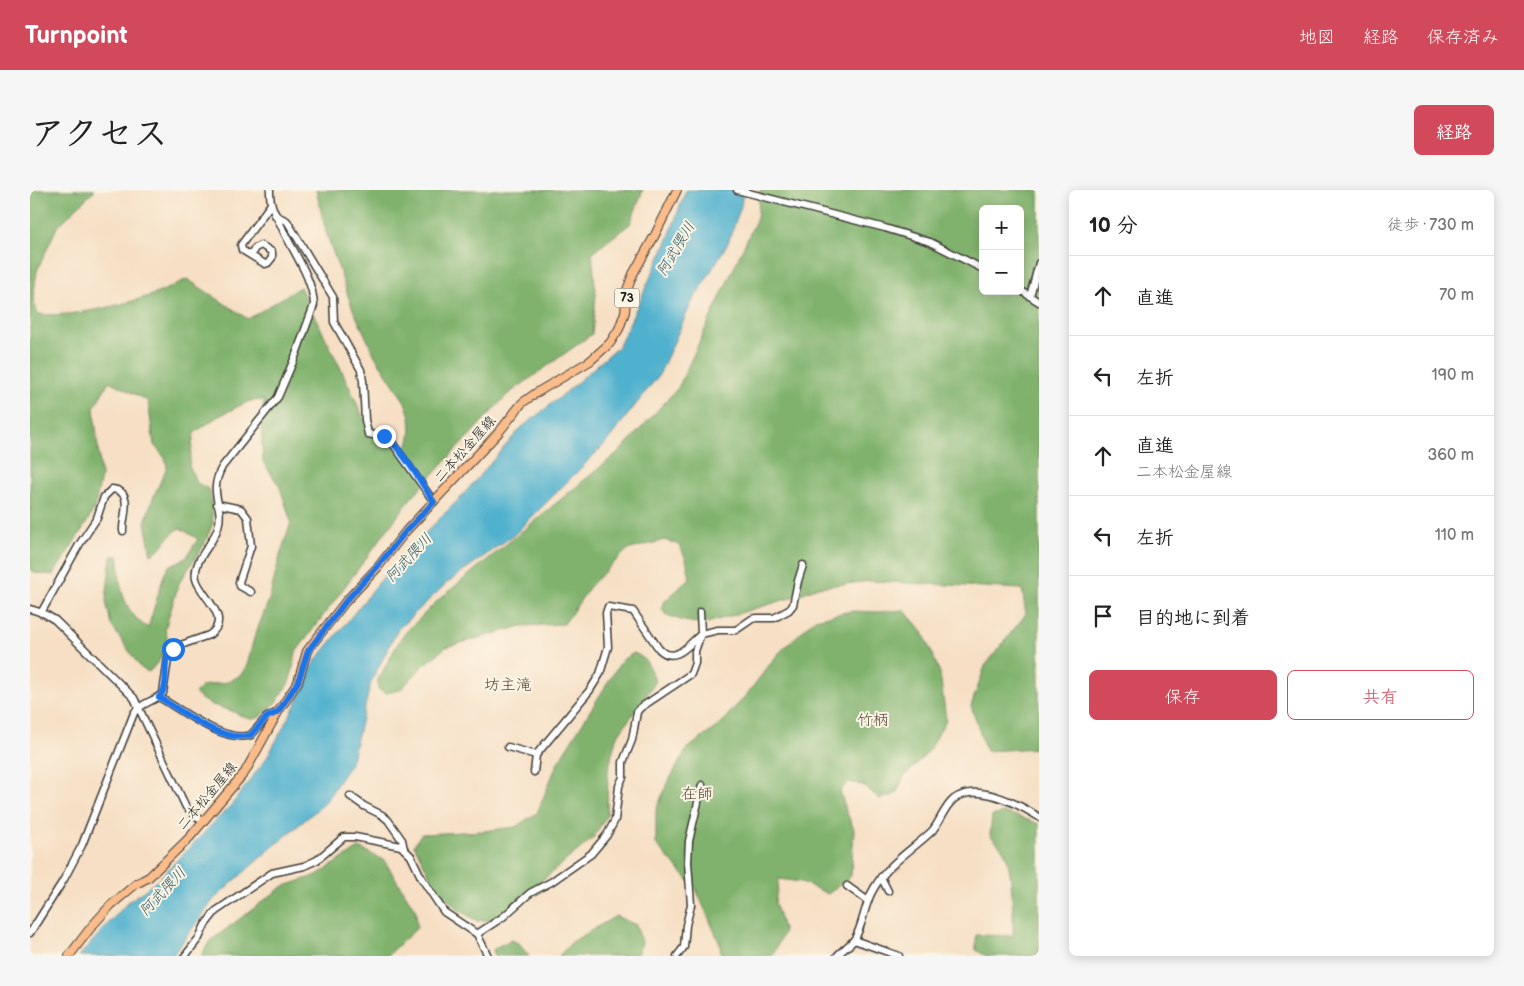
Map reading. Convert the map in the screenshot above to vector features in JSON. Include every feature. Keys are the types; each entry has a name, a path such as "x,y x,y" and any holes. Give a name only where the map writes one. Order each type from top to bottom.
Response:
{"main road":[{"name":"二本松金屋線","path":"69,956 111,905 136,884 149,877 203,822 245,772 278,712 298,682 308,651 346,601 378,566 406,531 499,432 522,404 536,393 590,361 615,336 625,312 627,290 633,274 655,236 677,190"}],"street":[{"path":"30,933 63,881 82,845 129,722 139,707 159,697 162,693 169,652 178,646 209,635 217,626 216,614 198,584 196,574 198,564 215,536 220,519 215,487 218,474 278,397 296,357 309,315 313,310 314,296 275,215 271,204 270,190"},
{"path":"738,190 885,228 930,242 979,267"},
{"path":"251,255 242,250 242,245 271,204"},
{"path":"275,215 287,221 333,297 334,322 361,370 368,434 389,438 434,502"},
{"path":"1030,296 1039,263"},
{"path":"1024,292 1039,302"},
{"path":"41,613 70,559 97,518 104,497 112,489 124,494 126,500 123,531"},
{"path":"217,504 241,509 248,518 251,538 250,552 239,582 240,586 251,592"},
{"path":"534,772 536,756 590,690 600,674 608,647 606,614 608,607 633,611 664,654 670,655 685,650 701,634 718,630 736,630 752,619 774,618 789,610 793,605 803,566"},
{"path":"30,609 55,620 129,692 139,707 186,806 203,822"},
{"path":"477,934 494,924 530,893 551,882 591,854 607,835 615,820 619,786 623,777 622,762 632,740 637,712 645,704 691,674 695,664 695,651 701,634 700,612"},
{"path":"159,697 219,733 234,735 251,735 267,717 278,712"},
{"path":"508,747 536,756"},
{"path":"677,956 684,946 686,925 691,905 688,862 689,841 702,785"},
{"path":"837,956 854,940 872,890 899,858 934,828 953,800 971,793 988,793 1039,817"},
{"path":"350,796 388,820 402,840 404,849"},
{"path":"185,956 199,938 205,925 216,912 272,873 304,866 318,860 344,837 355,837 401,846 411,856 422,879 444,912 477,934 488,956"},
{"path":"882,877 888,891"},
{"path":"847,886 868,901"},
{"path":"854,940 899,956"}],"green space":[{"path":"30,190 95,190 57,227 37,271 33,298 37,314 65,314 112,306 155,294 187,279 248,319 300,287 363,417 386,440 398,446 406,446 409,442 411,430 410,416 405,402 375,356 352,307 326,232 316,190 643,190 630,224 592,253 596,295 592,334 507,395 411,498 296,652 290,679 280,697 262,715 251,719 210,704 202,700 195,693 202,686 228,682 241,675 247,665 254,638 269,600 291,522 280,487 263,462 261,424 264,400 249,401 217,417 194,433 189,466 197,483 210,490 213,523 204,545 179,583 165,629 168,641 159,661 149,672 141,668 111,625 106,601 111,556 118,556 120,583 126,603 137,620 148,628 164,575 169,566 186,558 198,539 180,528 151,555 145,522 167,467 165,458 154,445 148,401 109,381 94,408 101,476 95,507 53,575 36,573 30,569"},
{"path":"760,190 1039,190 1039,748 986,751 971,706 985,666 1026,614 1022,589 871,581 818,587 793,597 704,624 684,621 666,615 662,609 664,602 690,578 686,559 679,545 664,540 627,550 591,585 564,624 522,626 446,647 424,665 400,690 386,693 378,689 378,680 402,636 437,601 621,450 678,388 757,218"},
{"path":"904,610 923,632 940,673 946,720 928,752 904,777 896,794 880,799 863,785 849,782 840,791 854,829 851,876 828,894 802,882 779,879 775,902 784,932 772,956 721,956 720,944 696,889 656,844 656,810 667,784 687,749 718,726 747,694 778,654 815,619 851,611 879,612"},
{"path":"634,653 639,655 648,665 655,683 616,738 608,771 607,815 593,838 496,919 477,921 456,908 436,887 414,845 421,834 484,831 515,827 537,813 558,762 622,660"},
{"path":"1004,813 1039,824 1039,956 986,956 976,950 976,935 1013,936 1012,893 1007,860 1004,851 990,835 992,816"},
{"path":"359,848 384,860 416,911 417,928 387,956 201,956 209,942 282,887 317,875"},
{"path":"616,916 636,925 642,943 636,956 559,956 572,942"},
{"path":"511,940 518,943 529,956 495,956 493,950"}],"water":[{"name":"阿武隈川","path":"686,190 743,190 741,206 728,243 691,304 659,375 605,444 515,534 448,582 398,629 371,682 351,763 324,804 214,899 172,956 79,956 128,902 157,881 233,803 268,756 301,694 313,664 389,570 462,496 521,428 564,394 619,346 668,239"}],"district":[{"name":"坊主滝","path":"508,685"},
{"name":"竹柄","path":"873,720"},
{"name":"在師","path":"697,794"}],"route":[{"path":"173,649 169,652 167,658 164,688 159,697 219,733 240,736 251,735 267,717 278,712 298,682 308,651 346,601 378,566 406,531 434,502 402,454 389,438 384,436"}]}
